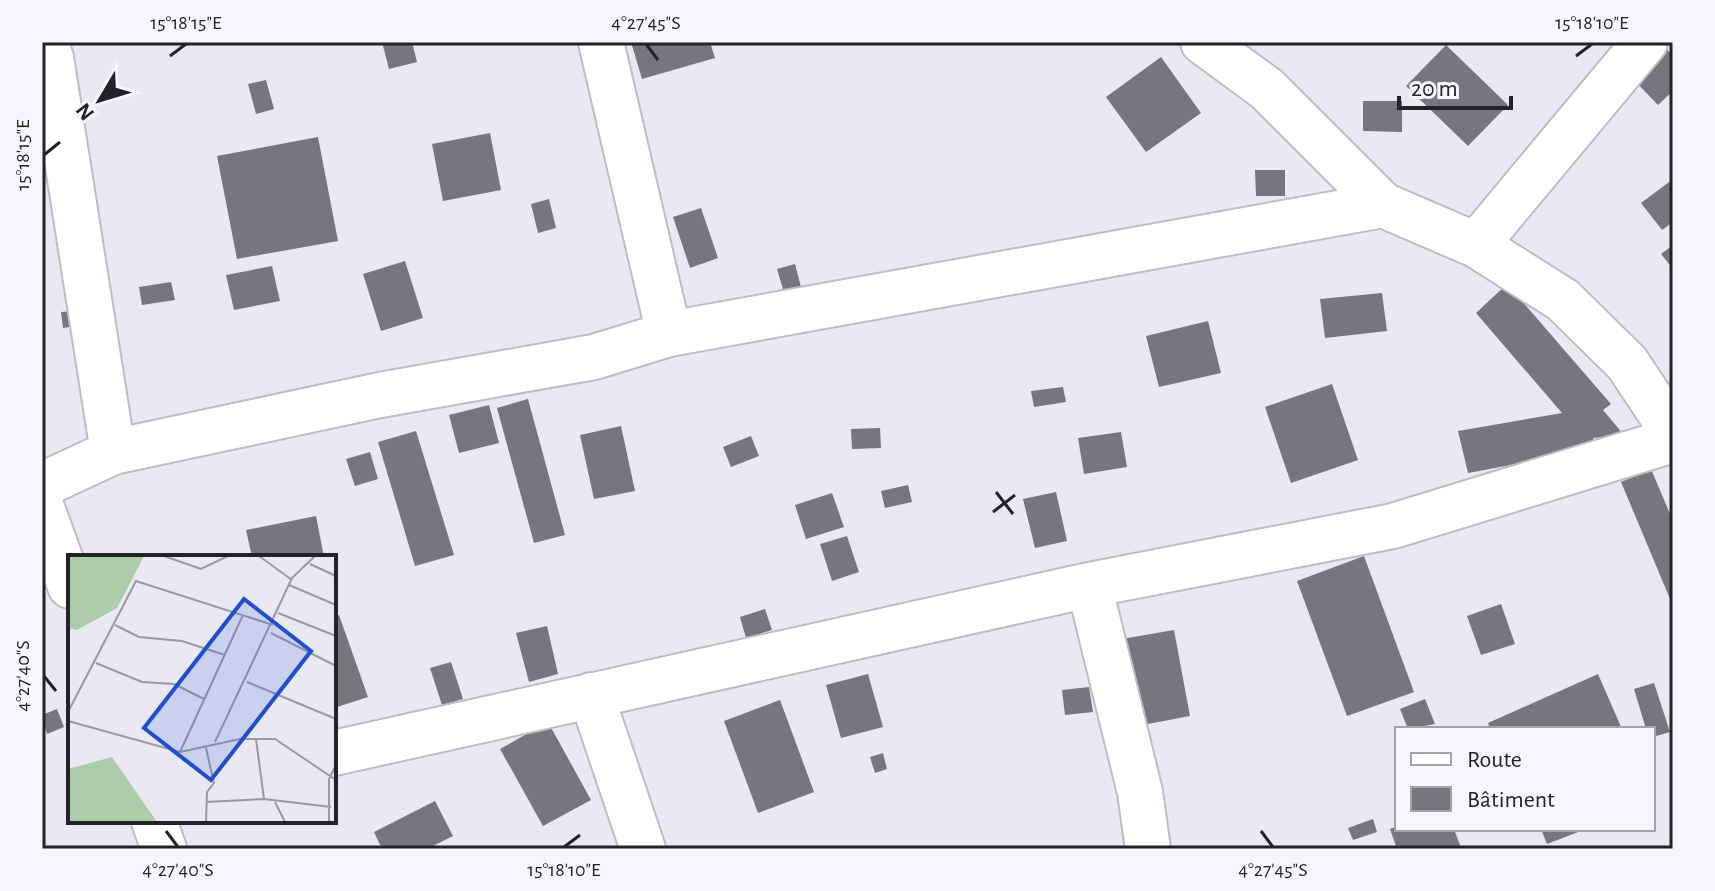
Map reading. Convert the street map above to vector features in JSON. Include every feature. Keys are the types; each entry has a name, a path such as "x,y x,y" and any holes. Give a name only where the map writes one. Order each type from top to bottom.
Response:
{"street":[{"path":"45,42 51,58 113,452"},
{"path":"601,42 669,334"},
{"path":"1203,42 1267,89 1383,205 1476,245 1563,300 1627,363 1673,432"},
{"path":"1476,245 1645,42"},
{"path":"42,485 113,452 380,395 594,357 669,334 1383,205"},
{"path":"336,753 1089,585 1393,526 1673,440"},
{"path":"42,508 68,580"},
{"path":"1089,585 1140,792 1148,849"},
{"path":"591,695 643,849"},
{"path":"155,823 164,849"}],"building":[{"path":"382,42 412,42 417,62 389,69"},
{"path":"631,42 710,42 715,58 642,79"},
{"path":"1446,45 1508,105 1468,146 1406,86"},
{"path":"1663,45 1673,56 1673,91 1658,105 1631,77"},
{"path":"1161,57 1201,113 1146,152 1106,97"},
{"path":"266,80 274,109 256,114 248,84"},
{"path":"1363,101 1402,101 1402,132 1363,131"},
{"path":"490,133 501,190 443,201 432,144"},
{"path":"318,137 338,241 237,259 217,156"},
{"path":"1255,170 1285,170 1285,196 1256,196"},
{"path":"1673,179 1673,222 1662,230 1641,203"},
{"path":"549,199 556,228 538,233 531,204"},
{"path":"701,208 718,258 690,268 673,217"},
{"path":"1673,245 1673,269 1661,254"},
{"path":"405,261 423,318 381,331 363,274"},
{"path":"795,264 802,291 785,296 777,269"},
{"path":"272,266 280,301 234,310 226,275"},
{"path":"171,282 175,300 142,305 139,287"},
{"path":"1507,284 1611,404 1603,410 1624,435 1593,438 1597,449 1468,473 1458,431 1562,413 1476,313"},
{"path":"1382,293 1387,331 1325,338 1320,299"},
{"path":"76,311 77,326 63,328 61,312"},
{"path":"1208,321 1221,373 1159,387 1146,336"},
{"path":"1332,384 1358,460 1291,483 1265,407"},
{"path":"1063,387 1066,402 1034,407 1031,391"},
{"path":"528,399 565,535 534,543 497,408"},
{"path":"489,405 499,443 459,453 449,415"},
{"path":"621,426 635,491 594,499 580,435"},
{"path":"880,428 881,448 852,449 851,429"},
{"path":"416,431 454,555 415,566 378,442"},
{"path":"1121,432 1127,467 1084,474 1078,438"},
{"path":"751,436 759,456 731,467 723,447"},
{"path":"370,452 378,479 355,486 346,459"},
{"path":"1651,469 1673,521 1673,606 1621,482"},
{"path":"908,485 912,502 885,508 881,491"},
{"path":"1056,492 1067,541 1035,548 1023,499"},
{"path":"832,493 844,527 806,539 795,505"},
{"path":"316,516 324,555 252,555 246,530"},
{"path":"847,536 859,572 832,581 820,544"},
{"path":"1364,556 1414,692 1347,716 1297,581"},
{"path":"1501,604 1515,644 1481,655 1467,616"},
{"path":"765,609 772,630 746,638 740,617"},
{"path":"339,615 368,697 336,707 336,616"},
{"path":"547,626 558,674 529,682 516,633"},
{"path":"1174,630 1190,716 1132,727 1116,640"},
{"path":"451,662 463,699 442,705 430,668"},
{"path":"868,674 883,727 841,738 826,685"},
{"path":"1598,674 1621,727 1489,727 1488,723"},
{"path":"1654,683 1670,732 1655,736 1655,727 1645,727 1634,689"},
{"path":"1089,687 1093,712 1065,715 1062,690"},
{"path":"1425,699 1435,724 1407,727 1400,709"},
{"path":"780,700 814,792 758,813 724,721"},
{"path":"57,709 64,727 47,734 42,715"},
{"path":"548,722 591,800 543,826 500,749"},
{"path":"883,753 887,769 875,773 870,757"},
{"path":"435,801 453,836 427,849 382,849 374,832"},
{"path":"1373,819 1377,832 1353,840 1348,828"},
{"path":"1390,829 1455,831 1461,848 1397,849"},
{"path":"1542,831 1581,831 1547,844"}]}
